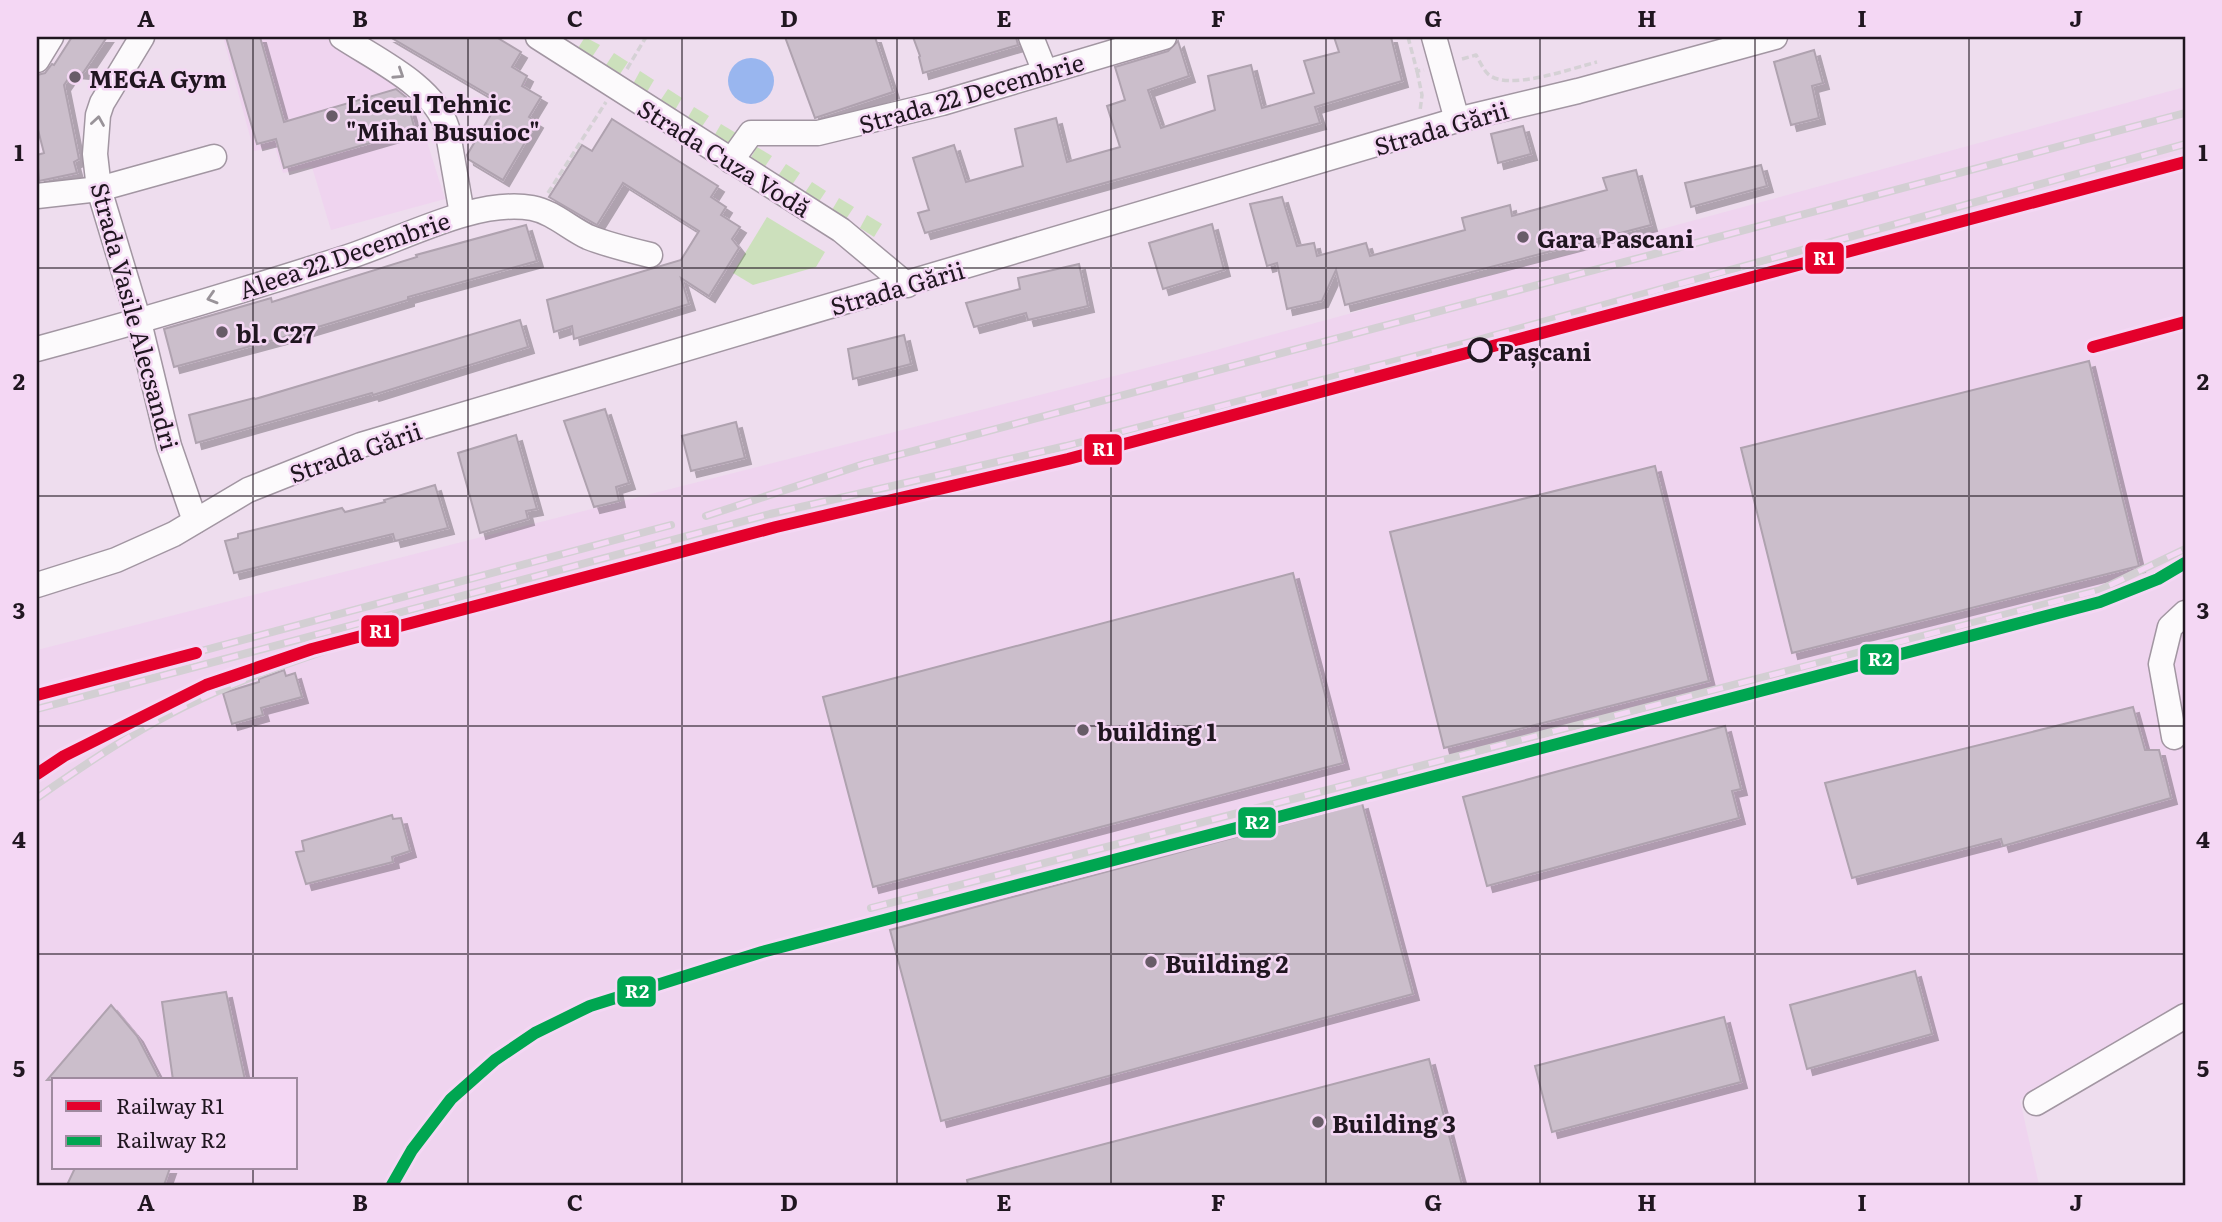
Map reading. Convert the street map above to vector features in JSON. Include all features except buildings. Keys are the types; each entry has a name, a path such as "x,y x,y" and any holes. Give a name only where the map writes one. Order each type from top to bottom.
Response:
{"street":[{"path":"37,60 51,37"},
{"name":"Strada Vasile Alecsandri","path":"142,37 110,88 98,115 96,154 99,189 139,322 169,446 195,521"},
{"path":"342,37 436,103 447,128 462,214"},
{"name":"Strada Cuza Vodă","path":"538,37 841,230 907,285"},
{"path":"1031,37 1045,72"},
{"name":"Strada 22 Decembrie","path":"731,160 751,133 818,133 942,103 1164,37"},
{"path":"1434,37 1458,120"},
{"name":"Strada Gării","path":"37,584 116,560 174,534 248,490 360,445 1458,120 1578,92 1775,37"},
{"path":"37,196 99,189 214,157"},
{"name":"Aleea 22 Decembrie","path":"37,349 139,322 348,257 462,214 505,208 532,208 551,215 587,236 650,255"},
{"path":"2174,737 2161,664 2170,627 2185,613"},
{"path":"2036,1103 2185,1016"}],"path":[{"path":"532,208 542,203 646,37"},
{"path":"1408,37 1422,95 1420,108 1425,130"},
{"path":"1469,57 1476,55 1488,75 1501,80 1520,80 1608,59"},
{"path":"1417,71 1427,69"}],"shaded area":[{"name":"Liceul Tehnic \"Mihai Busuioc\"","path":"223,37 337,37 409,84 445,199 331,230 312,167 283,173 275,147 254,151"},
{"path":"2185,87 2185,1008 2020,1100 2039,1185 37,1185 37,650 1205,353"}],"green space":[{"path":"585,37 600,45 592,57 578,48"},
{"path":"614,53 628,62 620,74 606,65"},
{"path":"640,71 654,80 647,92 633,84"},
{"path":"668,89 682,98 675,110 660,101"},
{"path":"694,107 709,116 701,128 687,119"},
{"path":"721,124 736,133 728,145 714,136"},
{"path":"757,147 772,156 764,168 750,159"},
{"path":"786,164 800,173 792,185 778,176"},
{"path":"812,182 826,191 818,203 804,194"},
{"path":"839,198 854,207 846,219 832,210"},
{"path":"867,215 882,224 874,237 860,228"},
{"path":"767,217 825,252 816,267 753,285 733,273"}],"water":[{"path":"751,58 767,65 774,81 767,97 751,104 735,97 728,81 735,65"}],"railway":[{"path":"706,516 864,464 2185,113"},
{"path":"37,709 770,514 1066,446 1474,341 2185,144"},
{"path":"1496,345 2185,162"},
{"path":"2093,347 2185,322"},
{"path":"414,621 776,527 1068,459 1445,359"},
{"path":"37,695 671,525"},
{"path":"871,908 2100,590 2185,549"},
{"path":"392,1185 412,1150 451,1099 495,1060 535,1033 590,1006 762,952 2100,602 2158,579 2185,563"},
{"path":"37,798 119,743 184,707 257,675 409,622"}],"rail line":[{"name":"R1","path":"37,774 64,756 206,685 312,649 776,527 1068,459 2185,162"},
{"name":"R1","path":"2093,347 2185,322"},
{"name":"R2","path":"392,1185 412,1150 451,1099 495,1060 535,1033 590,1006 762,952 2100,602 2158,579 2185,563"},
{"name":"R1","path":"37,695 196,653"}],"place":[{"name":"MEGA Gym","path":"75,77"},
{"name":"Liceul Tehnic \"Mihai Busuioc\"","path":"332,116"},
{"name":"Gara Pascani","path":"1523,237"},
{"name":"bl. C27","path":"222,332"},
{"name":"Pașcani","path":"1480,350"},
{"name":"building 1","path":"1083,730"},
{"name":"Building 2","path":"1151,962"},
{"name":"Building 3","path":"1318,1122"}]}
